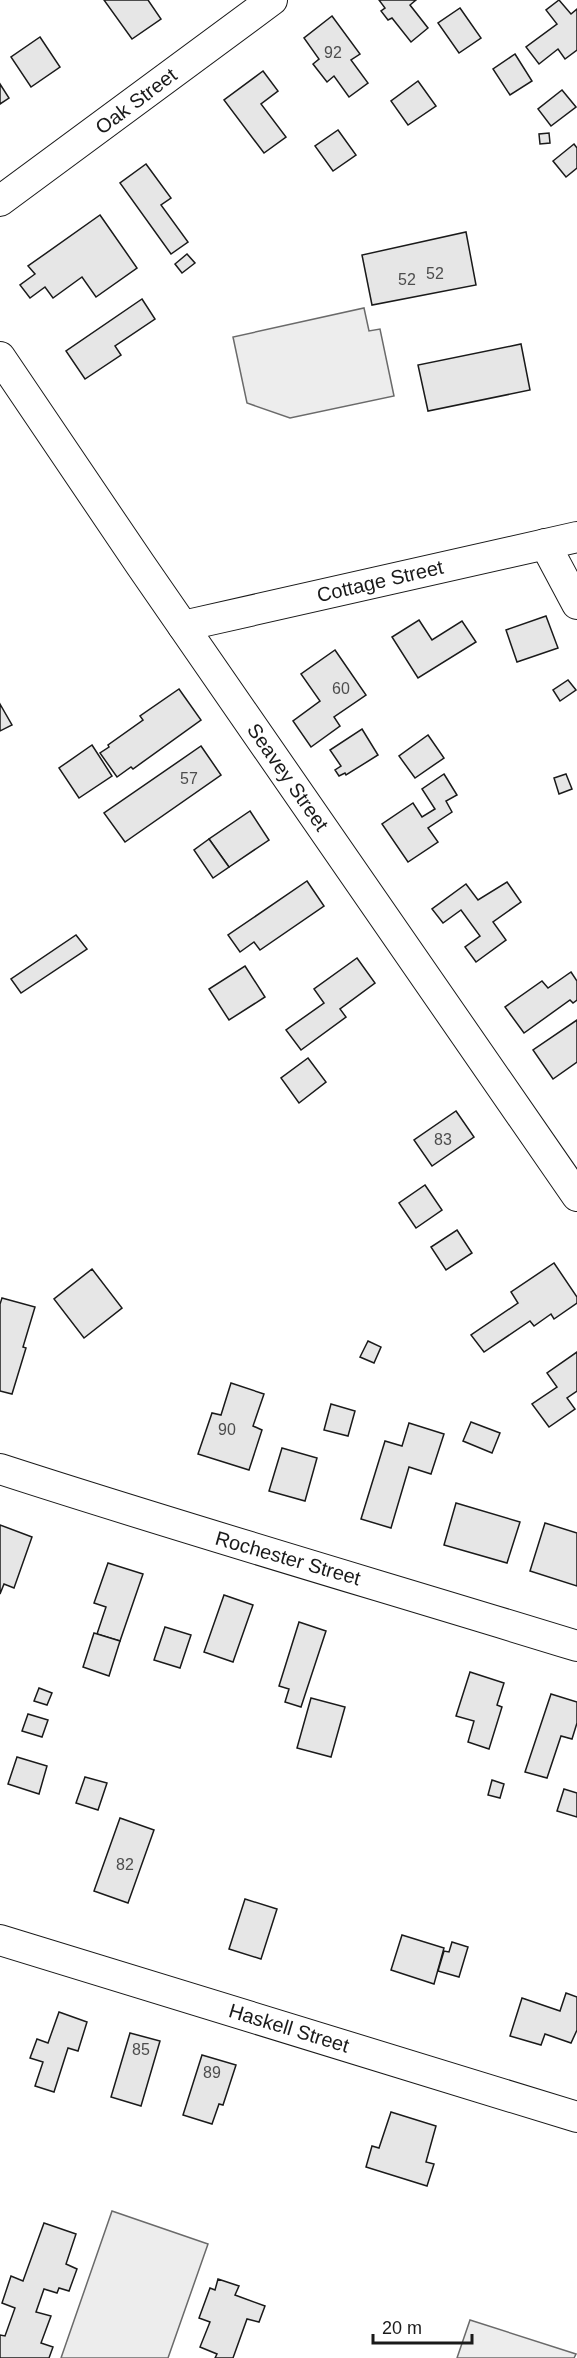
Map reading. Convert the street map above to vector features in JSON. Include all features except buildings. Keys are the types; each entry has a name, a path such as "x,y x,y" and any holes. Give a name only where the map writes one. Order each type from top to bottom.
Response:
{"street":[{"name":"Oak Street","path":"0,201 272,0"},
{"name":"Seavey Street","path":"0,357 577,1197"},
{"name":"Cottage Street","path":"183,626 577,537"},
{"path":"545,544 577,604"},
{"name":"Rochester Street","path":"0,1469 153,1519 327,1569 577,1646"},
{"name":"Haskell Street","path":"0,1940 577,2117"}],"shaded area":[{"path":"364,308 369,331 380,329 394,396 290,418 247,403 233,337"},
{"path":"112,2211 208,2244 168,2358 61,2358"},
{"path":"470,2320 576,2354 574,2358 457,2358"}]}
